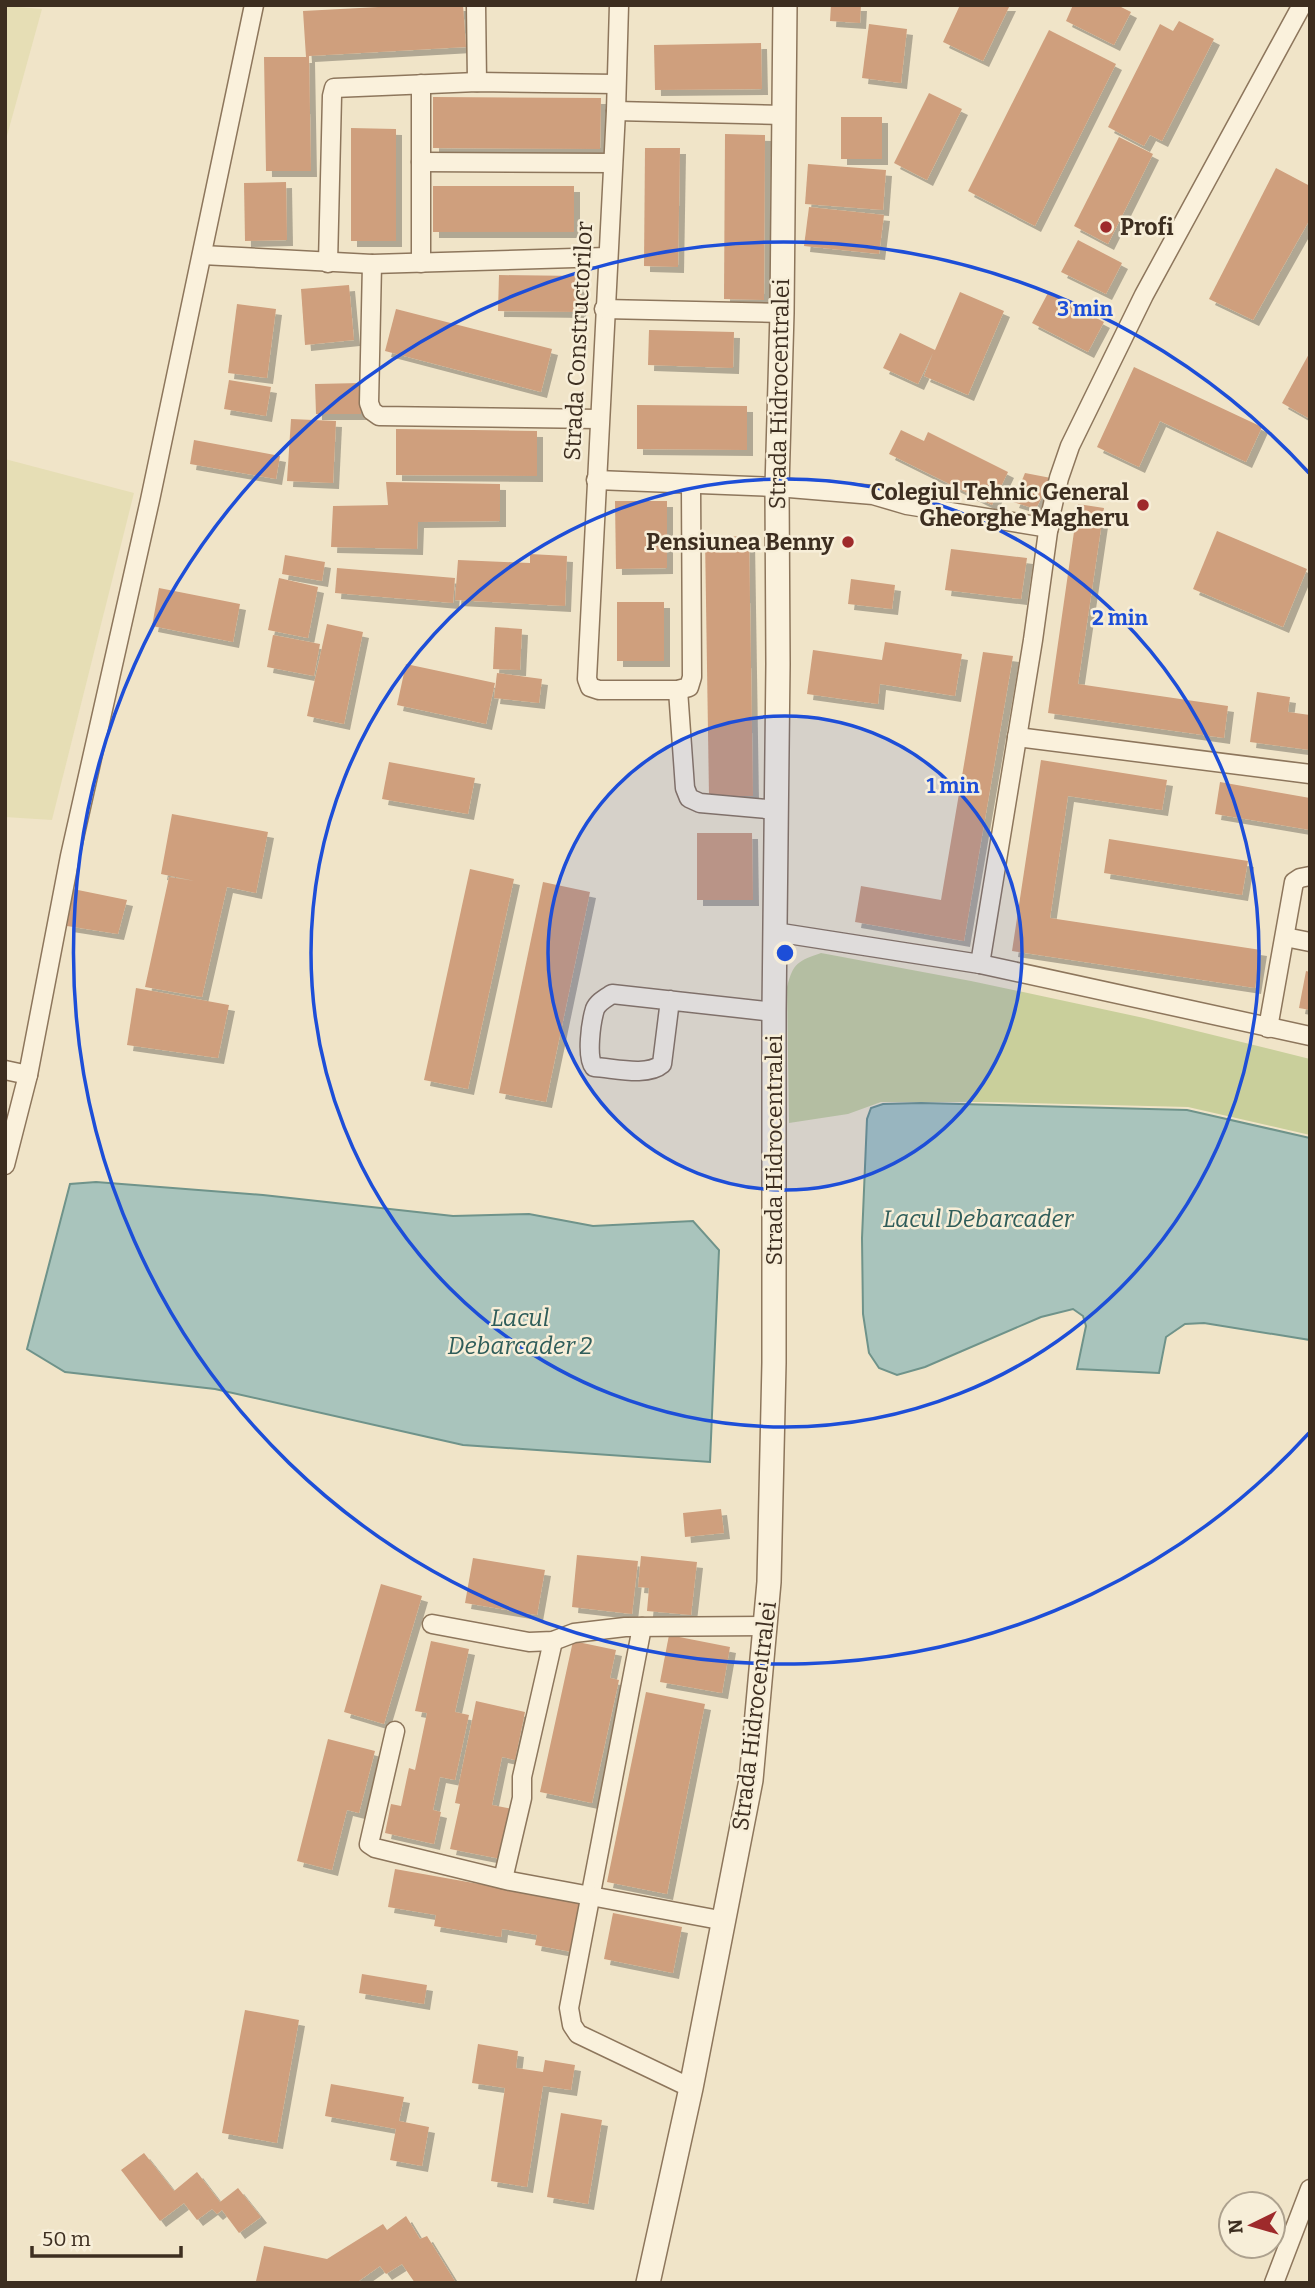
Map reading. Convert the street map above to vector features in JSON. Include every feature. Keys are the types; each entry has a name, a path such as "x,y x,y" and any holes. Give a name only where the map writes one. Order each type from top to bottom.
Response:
{"street":[{"path":"5,1165 28,1074 70,856 254,5"},
{"path":"476,5 477,82"},
{"name":"Strada Constructorilor","path":"619,5 587,679 590,687 599,690 678,690"},
{"name":"Strada Hidrocentralei","path":"648,2283 691,2088 751,1780 769,1581 774,1363 774,1012 778,810 777,487 782,313 785,5"},
{"path":"980,964 1059,478 1070,446 1144,295 1302,5"},
{"path":"328,263 334,88 477,82 616,84"},
{"path":"421,84 421,263"},
{"path":"616,111 784,115"},
{"path":"421,162 612,163"},
{"path":"202,255 372,264 607,257"},
{"path":"372,264 369,403 372,411 379,416 600,419"},
{"path":"604,309 782,313"},
{"path":"596,480 777,487 873,495 907,505 1049,528"},
{"path":"691,484 692,677 689,687 678,690 685,788 689,798 700,803 778,810"},
{"path":"1017,737 1310,774"},
{"path":"1268,1028 1294,882 1310,876"},
{"path":"775,932 980,964 1310,1036"},
{"path":"1285,937 1310,942"},
{"path":"670,1000 663,1063 657,1069 594,1067 589,1054 596,1008 612,994 670,1000 774,1012"},
{"path":"5,1070 28,1074"},
{"path":"432,1624 529,1642 553,1641 574,1633 642,1627 765,1626"},
{"path":"642,1627 569,2008 572,2025 578,2034 691,2088"},
{"path":"503,1879 522,1798 522,1777 553,1641"},
{"path":"395,1731 369,1844 374,1848 503,1879 725,1921"},
{"path":"1274,2283 1310,2189"}],"shaded area":[{"path":"5,6 42,9 5,143"},
{"path":"5,459 134,493 52,820 5,817"}],"green space":[{"path":"821,953 971,981 1144,1018 1310,1059 1310,1135 1188,1107 987,1102 881,1102 848,1114 789,1123 787,987 798,964"}],"water":[{"name":"Lacul Debarcader","path":"883,1104 1187,1110 1310,1138 1310,1340 1204,1323 1185,1324 1166,1337 1159,1373 1077,1369 1086,1326 1083,1316 1073,1309 1041,1317 925,1367 897,1375 879,1368 869,1353 863,1314 862,1238 867,1119 871,1108"},
{"name":"Lacul Debarcader 2","path":"96,1182 263,1195 453,1216 529,1214 593,1226 693,1221 719,1250 710,1462 463,1445 215,1389 65,1372 27,1349 70,1184"}],"building":[{"path":"463,5 466,47 309,56 311,171 266,171 264,57 306,57 303,11"},
{"path":"831,5 861,5 860,23 830,21"},
{"path":"960,5 1010,5 983,61 943,42"},
{"path":"1073,5 1117,5 1131,12 1114,45 1066,21"},
{"path":"1179,21 1214,39 1162,141 1150,135 1144,146 1108,127 1160,24 1173,31"},
{"path":"869,24 907,29 901,83 862,78"},
{"path":"1049,30 1116,64 1035,226 968,191"},
{"path":"761,43 762,89 655,90 654,45"},
{"path":"929,93 962,109 927,180 894,163"},
{"path":"433,97 601,98 600,149 433,148"},
{"path":"841,117 882,117 882,159 841,159"},
{"path":"351,128 396,129 396,241 351,241"},
{"path":"725,134 765,135 764,300 724,299"},
{"path":"1119,137 1153,154 1108,244 1074,226"},
{"path":"645,148 680,148 678,267 644,266"},
{"path":"808,164 886,170 883,210 805,204"},
{"path":"1276,168 1310,186 1310,219 1253,320 1209,299"},
{"path":"286,182 287,240 245,241 244,183"},
{"path":"433,186 574,186 574,232 433,232"},
{"path":"809,207 884,215 879,254 804,246"},
{"path":"1078,240 1122,263 1106,294 1061,272"},
{"path":"499,275 581,276 580,312 498,311"},
{"path":"349,285 354,340 305,345 301,289"},
{"path":"960,292 1004,311 968,395 924,376 933,353 918,384 883,368 900,333 935,350"},
{"path":"1048,293 1104,322 1088,352 1032,323"},
{"path":"237,304 276,309 267,378 228,373"},
{"path":"396,309 552,349 541,392 385,351"},
{"path":"649,330 734,332 733,368 648,365"},
{"path":"1310,352 1310,419 1282,403"},
{"path":"1134,367 1262,427 1246,462 1160,421 1139,467 1097,447"},
{"path":"229,380 271,387 266,416 224,409"},
{"path":"361,383 361,414 316,414 315,384"},
{"path":"637,405 747,406 747,450 637,449"},
{"path":"291,419 336,421 333,483 287,481"},
{"path":"396,429 537,431 537,476 396,475"},
{"path":"901,430 924,441 928,432 1008,472 992,505 889,454"},
{"path":"194,440 280,456 276,479 190,464"},
{"path":"1025,473 1051,478 1036,509 1013,502"},
{"path":"386,482 500,484 500,521 418,522 417,549 331,547 333,506 388,505"},
{"path":"615,501 667,501 667,568 616,569"},
{"path":"1078,504 1104,508 1078,684 1228,706 1224,738 1048,713"},
{"path":"1217,531 1307,569 1283,627 1193,589"},
{"path":"749,536 753,796 709,796 705,537"},
{"path":"951,549 1027,558 1021,599 945,590"},
{"path":"530,554 567,556 565,606 455,600 458,560 530,563"},
{"path":"285,555 325,562 322,581 282,574"},
{"path":"337,568 455,578 453,603 335,593"},
{"path":"279,578 318,587 308,638 268,630"},
{"path":"851,579 895,585 892,609 848,604"},
{"path":"159,588 240,604 233,642 152,626"},
{"path":"617,602 664,602 664,661 617,661"},
{"path":"327,624 363,632 344,724 307,716"},
{"path":"495,627 522,629 520,670 493,669"},
{"path":"273,635 320,644 314,676 267,667"},
{"path":"885,642 962,654 955,696 880,684 878,704 807,694 813,650 882,660"},
{"path":"983,652 1013,656 964,941 855,922 861,886 941,900"},
{"path":"406,664 495,683 486,724 397,705"},
{"path":"497,673 542,679 539,703 494,698"},
{"path":"1257,692 1290,697 1288,712 1310,715 1310,750 1250,742"},
{"path":"1041,760 1167,780 1162,810 1068,796 1050,918 1261,950 1255,988 1012,951"},
{"path":"389,762 475,778 468,814 382,799"},
{"path":"1220,782 1310,798 1310,830 1215,814"},
{"path":"172,814 268,832 256,893 227,887 202,997 145,987 169,877 195,881 161,874"},
{"path":"697,833 752,833 753,900 697,900"},
{"path":"1109,839 1248,861 1242,895 1104,873"},
{"path":"470,869 514,879 468,1089 424,1080"},
{"path":"543,882 590,892 546,1102 499,1093"},
{"path":"73,889 127,900 118,934 67,926"},
{"path":"1306,971 1310,972 1310,1010 1299,1008"},
{"path":"136,988 229,1005 218,1058 127,1045"},
{"path":"721,1509 724,1533 685,1537 683,1513"},
{"path":"577,1555 638,1561 632,1614 572,1607"},
{"path":"641,1556 697,1562 691,1615 647,1611 649,1588 638,1587"},
{"path":"473,1558 545,1570 537,1615 465,1603"},
{"path":"381,1584 422,1596 384,1724 344,1712"},
{"path":"669,1635 730,1647 722,1693 660,1682"},
{"path":"431,1641 469,1649 455,1712 469,1715 455,1780 440,1777 433,1810 441,1812 434,1844 385,1833 391,1804 401,1806 409,1768 415,1770 427,1713 415,1711"},
{"path":"573,1641 616,1650 610,1678 619,1680 592,1803 540,1792"},
{"path":"646,1692 705,1704 667,1894 607,1882"},
{"path":"476,1701 525,1712 515,1760 502,1757 492,1805 512,1809 501,1859 450,1849 460,1804 455,1803"},
{"path":"328,1739 375,1751 359,1813 347,1810 332,1870 297,1861"},
{"path":"395,1869 580,1902 572,1952 535,1945 537,1935 502,1929 501,1937 434,1926 436,1915 388,1907"},
{"path":"613,1913 682,1927 673,1973 604,1959"},
{"path":"362,1974 427,1985 424,2004 359,1993"},
{"path":"245,2010 299,2020 277,2143 222,2133"},
{"path":"478,2044 518,2051 516,2068 543,2072 545,2060 575,2065 571,2090 543,2086 527,2187 491,2181 505,2088 472,2083"},
{"path":"331,2084 404,2097 399,2121 429,2127 422,2166 390,2160 396,2129 325,2116"},
{"path":"561,2113 602,2120 588,2204 547,2197"},
{"path":"144,2153 174,2191 197,2172 220,2202 238,2188 261,2217 239,2233 222,2210 217,2214 212,2209 197,2220 184,2203 160,2221 121,2170"},
{"path":"406,2216 420,2239 427,2236 456,2283 415,2283 402,2264 386,2274 380,2266 356,2283 256,2281 264,2246 327,2259 383,2224 387,2230"}],"place":[{"name":"Profi","path":"1106,227"},
{"name":"Colegiul Tehnic General Gheorghe Magheru","path":"1143,505"},
{"name":"Pensiunea Benny","path":"848,542"}]}
